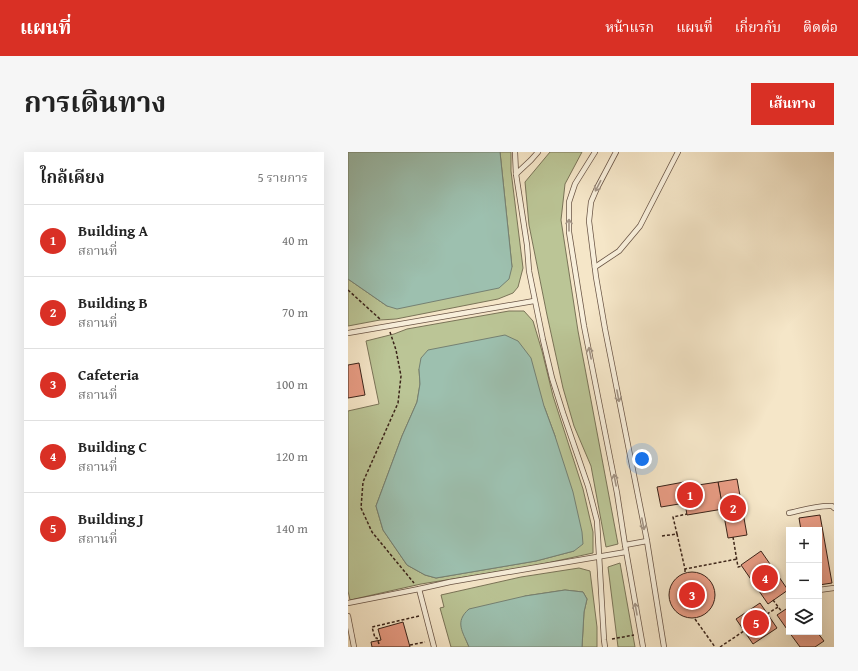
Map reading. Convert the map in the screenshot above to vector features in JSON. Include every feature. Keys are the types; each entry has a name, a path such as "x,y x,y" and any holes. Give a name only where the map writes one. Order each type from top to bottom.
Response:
{"lane":[{"path":"515,152 516,174 534,301 552,378 588,486 597,521 605,647"},
{"path":"516,174 538,152"},
{"path":"595,152 575,184 569,202 569,232 584,326 617,494 643,647"},
{"path":"616,152 591,202 589,221 605,329 647,541 664,647"},
{"path":"595,267 620,251 640,226 678,152"},
{"path":"348,334 534,301"},
{"path":"789,513 828,505 834,508"},
{"path":"625,545 647,541"},
{"path":"348,602 626,552"},
{"path":"822,590 834,588"},
{"path":"419,590 434,647"},
{"path":"348,616 354,647"}],"path":[{"path":"348,290 388,326 396,350 401,376 398,403 363,482 361,508 372,532 419,590"},
{"path":"685,573 673,516 687,514"},
{"path":"662,536 677,534"},
{"path":"732,537 738,567 742,566"},
{"path":"685,569 737,560"},
{"path":"773,600 782,612"},
{"path":"767,614 778,607"},
{"path":"379,644 377,638 375,638 372,627 426,614"},
{"path":"695,619 715,647"},
{"path":"720,647 744,631"},
{"path":"604,640 641,634"},
{"path":"410,645 432,640"}],"shaded area":[{"path":"348,152 500,152 512,267 509,279 499,288 397,309 387,306 348,279"},
{"path":"500,152 511,152 511,171 523,268 518,287 513,293 498,299 396,319 380,320 348,326 348,279 387,306 512,267"},
{"path":"550,152 582,152 565,184 561,220 578,331 618,544 606,547 591,466 574,426 563,388 529,225 525,182"},
{"path":"509,311 524,311 533,321 553,396 583,489 593,532 593,553 533,566 421,584 350,600 348,591 348,411 379,404 366,341 407,329","holes":["419,369 544,406 555,436 574,551 536,561 436,578 425,575 407,565 383,530 376,506 402,436 417,402 420,384"]},
{"path":"505,335 518,341 531,358 544,406 573,492 582,532 583,544 574,551 536,561 436,578 425,575 407,565 383,530 376,506 402,436 417,402 420,384 419,369 421,358 428,350"},
{"path":"620,563 635,647 618,647 608,567"},
{"path":"579,568 590,571 597,627 597,647 582,647 584,612 587,599 583,592 565,590 525,596 465,637 469,647 451,647 440,608 444,607 441,595 521,577"},
{"path":"565,590 583,592 587,599 584,612 582,647 469,647 462,632 461,623 464,614 469,609 525,596"}],"building":[{"path":"359,363 365,395 348,398 348,365"},
{"path":"737,479 747,535 728,538 718,482"},
{"path":"684,482 685,487 718,482 723,509 687,515 685,503 661,507 657,487"},
{"path":"820,515 832,583 822,585 822,527 800,527 799,518"},
{"path":"761,551 786,587 786,591 768,604 741,565"},
{"path":"687,572 697,572 705,576 711,582 715,590 715,600 711,608 705,614 697,618 687,618 679,614 673,608 669,600 669,590 673,582 679,576"},
{"path":"760,603 777,628 753,644 736,619"},
{"path":"786,609 786,628 777,615"},
{"path":"403,622 410,647 372,647 371,642 381,640 378,629"},
{"path":"791,635 819,635 824,641 815,647 800,647"}],"place":[{"name":"Building A","path":"690,495"},
{"name":"Building B","path":"733,508"},
{"name":"Building C","path":"765,578"},
{"name":"Cafeteria","path":"692,595"},
{"name":"Building J","path":"756,623"}]}
